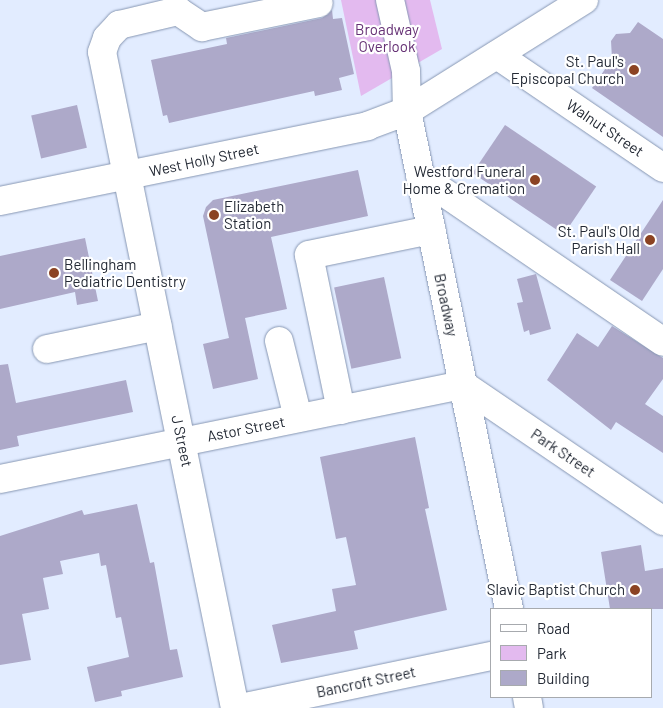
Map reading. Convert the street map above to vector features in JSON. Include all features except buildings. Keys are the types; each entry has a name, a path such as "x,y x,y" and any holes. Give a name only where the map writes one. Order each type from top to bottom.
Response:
{"street":[{"name":"Broadway","path":"390,0 406,71 406,111 508,608"},
{"name":"West Holly Street","path":"0,201 353,129 406,111 584,0"},
{"name":"J Street","path":"235,708 102,52 107,38 119,25 178,11 202,27 319,3"},
{"name":"Walnut Street","path":"497,55 663,168"},
{"path":"420,176 663,342"},
{"path":"341,410 309,255 431,230"},
{"path":"47,349 158,326"},
{"path":"279,341 298,418"},
{"name":"Astor Street","path":"0,478 463,385"},
{"name":"Park Street","path":"463,385 663,521"},
{"name":"Bancroft Street","path":"240,708 490,656"}],"green space":[{"name":"Broadway Overlook","path":"341,0 430,0 442,49 361,96"}],"place":[{"name":"St. Paul's Episcopal Church","path":"634,70"},
{"name":"Westford Funeral Home & Cremation","path":"535,180"},
{"name":"Elizabeth Station","path":"214,215"},
{"name":"St. Paul's Old Parish Hall","path":"650,240"},
{"name":"Bellingham Pediatric Dentistry","path":"54,273"},
{"name":"Slavic Baptist Church","path":"635,590"}]}
